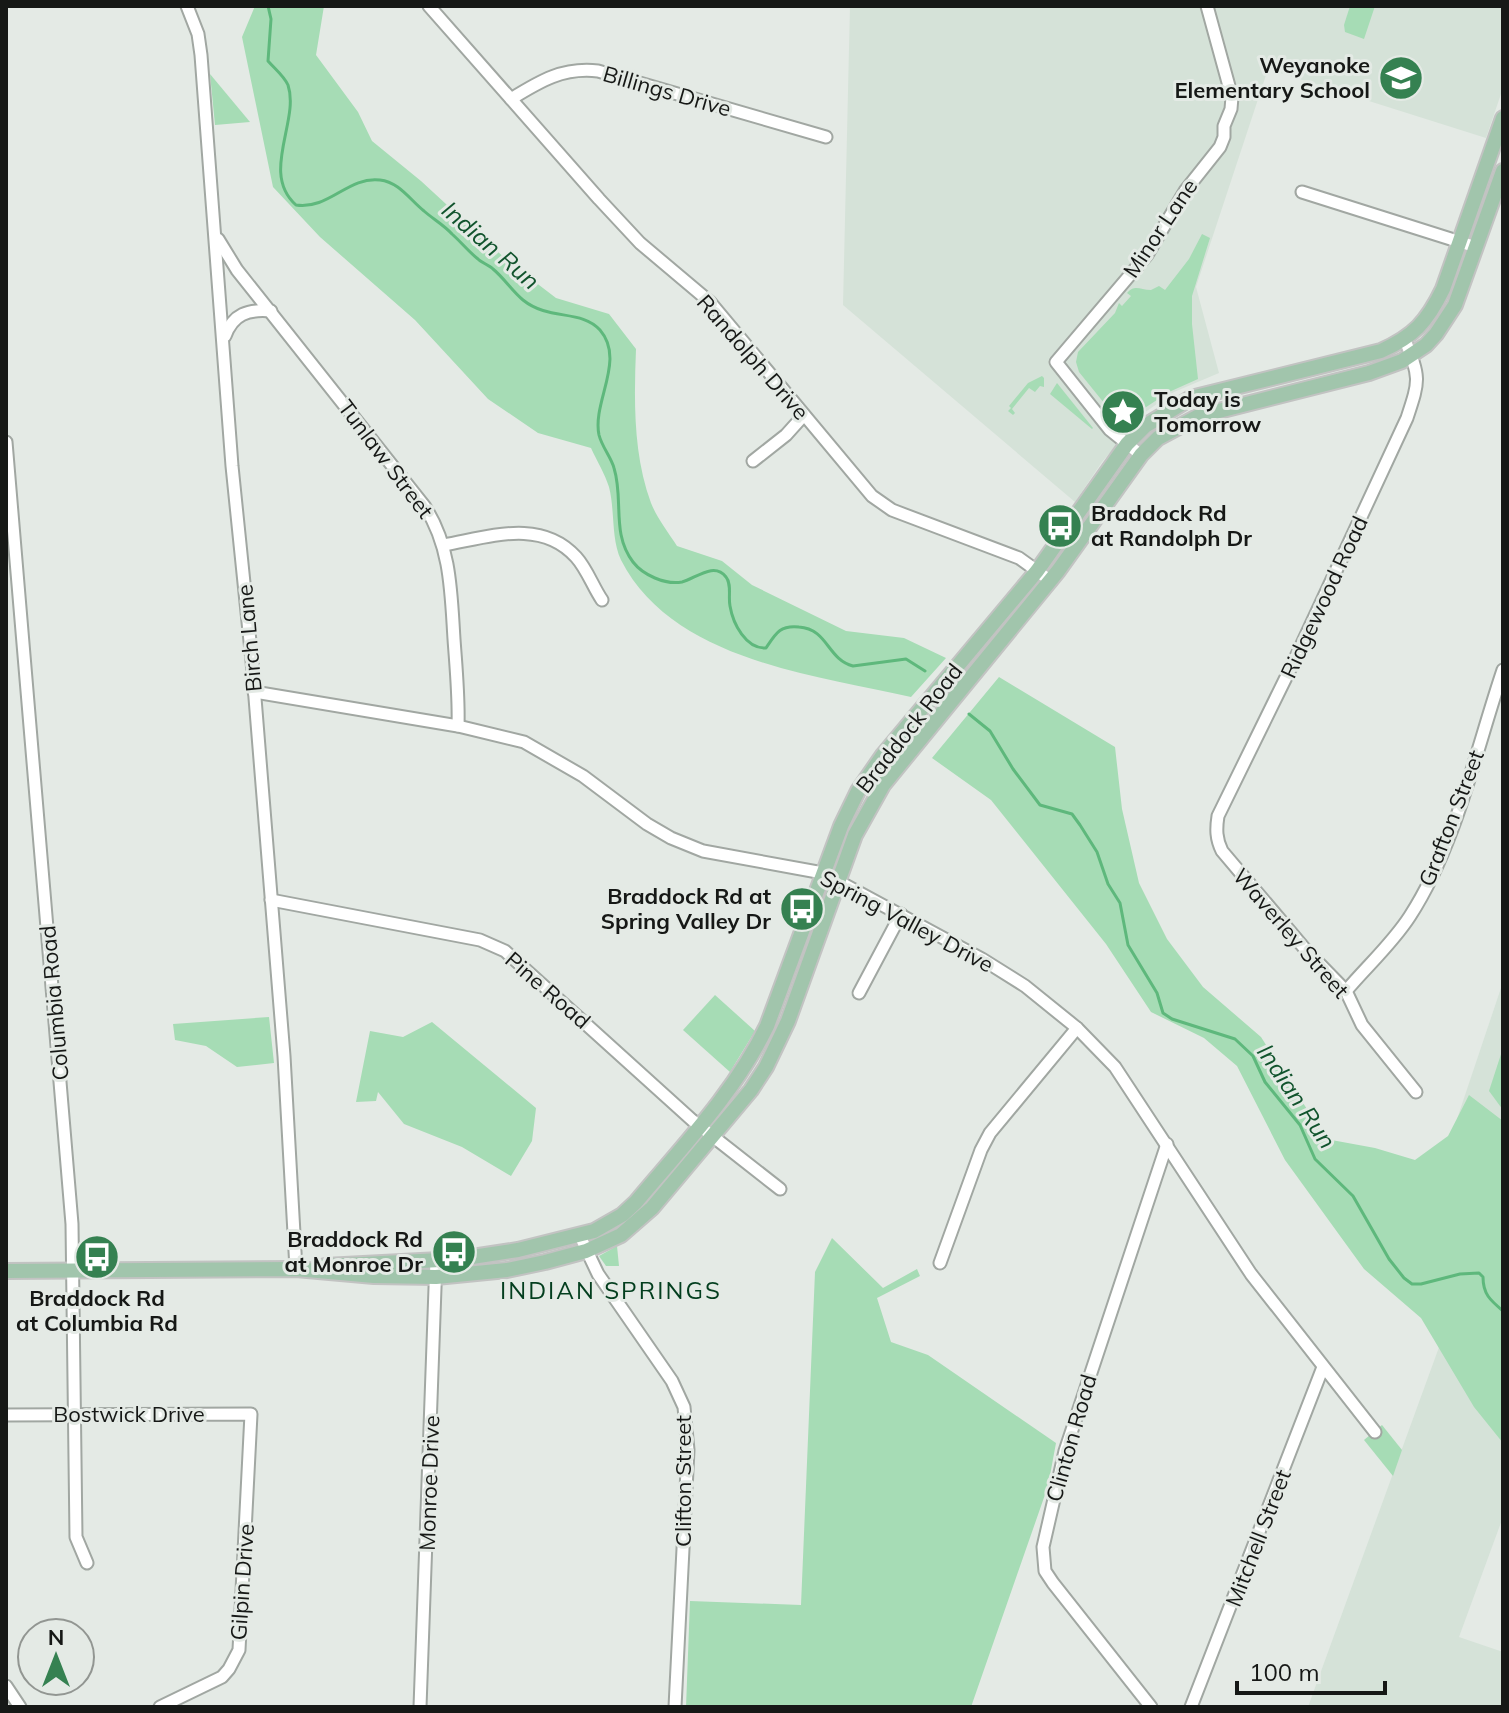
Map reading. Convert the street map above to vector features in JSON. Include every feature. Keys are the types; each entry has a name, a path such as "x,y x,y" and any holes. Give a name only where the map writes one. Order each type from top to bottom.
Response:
{"main road":[{"name":"Braddock Road","path":"296,1269 484,1256 580,1236 622,1215 746,1068 767,1026 847,811 870,773 1037,571 1127,444 1145,426 1191,398 1371,354 1405,340 1417,330 1435,307 1499,148 1503,118"},
{"name":"Braddock Road","path":"6,1271 296,1269 374,1276 436,1277 507,1270 586,1251 608,1242 636,1224 751,1090 777,1046 855,835 883,785 1051,581 1141,455 1158,438 1199,416 1369,373 1411,356 1426,345 1455,305 1503,171"}],"street":[{"name":"Randolph Drive","path":"429,6 640,243 710,302 855,479 879,502 907,516 1000,550 1051,581"},
{"name":"Minor Lane","path":"1141,455 1110,430 1056,362 1147,255 1185,191 1220,147 1232,97 1207,6"},
{"name":"Birch Lane","path":"187,7 198,34 201,55 290,1140 296,1269"},
{"name":"Billings Drive","path":"511,99 552,75 590,70 614,74 826,137"},
{"path":"1302,192 1476,247"},
{"name":"Tunlaw Street","path":"214,231 237,270 425,507 444,545 451,590 458,726"},
{"path":"223,341 228,327 240,315 248,311 271,311"},
{"name":"Ridgewood Road","path":"1222,851 1216,836 1218,816 1407,418 1418,384 1405,340"},
{"path":"753,461 786,435 804,415"},
{"name":"Columbia Road","path":"6,442 54,991 74,1270 76,1537 87,1563"},
{"path":"444,545 517,533 548,536 574,555 602,600"},
{"name":"Grafton Street","path":"1346,991 1400,930 1420,899 1446,843 1503,670"},
{"name":"Spring Valley Drive","path":"254,692 509,737 544,752 583,776 647,824 684,844 728,857 823,873 1025,986 1077,1028 1115,1067 1223,1234 1375,1432"},
{"name":"Waverley Street","path":"1222,851 1305,949 1346,991 1362,1025 1416,1092"},
{"name":"Pine Road","path":"271,900 480,940 505,951 700,1126 780,1189"},
{"path":"859,993 901,914"},
{"path":"940,1263 990,1133 1077,1028"},
{"name":"Clinton Road","path":"1151,1707 1053,1583 1045,1571 1043,1547 1065,1451 1167,1144"},
{"name":"Clifton Street","path":"580,1236 625,1316 680,1394 687,1421 675,1707"},
{"name":"Monroe Drive","path":"420,1707 436,1260"},
{"name":"Mitchell Street","path":"1191,1707 1323,1367"},
{"name":"Bostwick Drive","path":"6,1415 251,1414"},
{"name":"Gilpin Drive","path":"160,1707 182,1702 222,1677 239,1650 251,1414"},
{"path":"6,1686 20,1707"}],"shaded area":[{"path":"850,6 1503,6 1503,88 1486,138 1268,69 1196,287 1219,373 1174,392 1144,413 1102,462 1075,502 843,305"},
{"path":"1503,982 1503,1178 1457,1119"},
{"path":"1446,1328 1503,1412 1503,1517 1459,1637 1503,1652 1503,1707 1308,1707"}],"green space":[{"path":"255,6 324,6 316,55 358,112 372,141 421,181 509,262 556,298 609,314 636,349 635,407 641,465 653,509 677,546 722,561 752,585 846,631 904,638 946,658 911,697 748,658 709,641 674,620 644,594 618,552 609,487 591,448 538,433 488,399 415,320 320,237 273,187 242,37"},
{"path":"1350,6 1375,6 1364,39 1345,32"},
{"path":"210,74 250,122 215,125"},
{"path":"1202,234 1210,238 1192,296 1198,379 1169,392 1125,421 1117,419 1079,372 1076,362 1078,352 1115,313 1119,303 1122,306 1131,296 1127,293 1130,290 1151,290 1159,286 1165,290 1189,259"},
{"path":"1042,376 1044,387 1040,386 1035,392 1029,388 1012,409 1015,413 1013,415 1008,411 1028,383"},
{"path":"1057,383 1093,428 1092,429 1050,394"},
{"path":"999,677 1115,747 1122,809 1139,883 1167,939 1203,987 1261,1037 1326,1139 1375,1148 1415,1160 1448,1136 1469,1095 1503,1121 1503,1443 1474,1407 1421,1318 1364,1269 1285,1160 1237,1066 1204,1038 1151,1012 1106,944 991,800 932,758"},
{"path":"715,995 755,1031 730,1072 683,1030"},
{"path":"269,1017 274,1063 237,1067 206,1046 175,1040 173,1024"},
{"path":"432,1022 536,1108 532,1141 511,1176 462,1147 404,1124 378,1092 376,1101 356,1102 370,1031 403,1037"},
{"path":"1503,1048 1503,1110 1489,1091"},
{"path":"832,1238 883,1288 917,1269 920,1276 877,1298 891,1342 928,1355 1056,1443 1048,1486 971,1707 686,1707 690,1601 801,1605 815,1272"},
{"path":"617,1246 619,1266 606,1266 599,1256"},
{"path":"1382,1425 1402,1450 1393,1476 1364,1440"}],"waterway":[{"name":"Indian Run","path":"268,6 271,19 268,61 288,85 290,99 281,178 286,192 296,205 319,203 369,180 387,181 493,269 523,300 543,311 584,319 600,330 610,354 598,422 599,435 617,480 622,540 637,567 655,578 675,583 704,572 721,572 729,583 730,606 737,627 747,640 759,647 766,648 783,629 799,627 816,633 838,657 853,666 906,659 925,671"},
{"name":"Indian Run","path":"969,714 990,731 1040,805 1072,814 1080,825 1097,852 1108,884 1120,903 1128,945 1157,993 1163,1013 1172,1019 1235,1039 1253,1056 1265,1082 1300,1125 1315,1159 1353,1196 1389,1259 1404,1278 1412,1284 1421,1284 1460,1274 1479,1273 1488,1296 1503,1311"}],"place":[{"name":"Weyanoke Elementary School","path":"1401,78"},
{"name":"Today is Tomorrow","path":"1123,412"},
{"name":"Braddock Rd at Randolph Dr","path":"1060,526"},
{"name":"Braddock Rd at Spring Valley Dr","path":"802,909"},
{"name":"Braddock Rd at Monroe Dr","path":"454,1252"},
{"name":"Braddock Rd at Columbia Rd","path":"97,1257"}],"district":[{"name":"INDIAN SPRINGS","path":"611,1290"}]}
